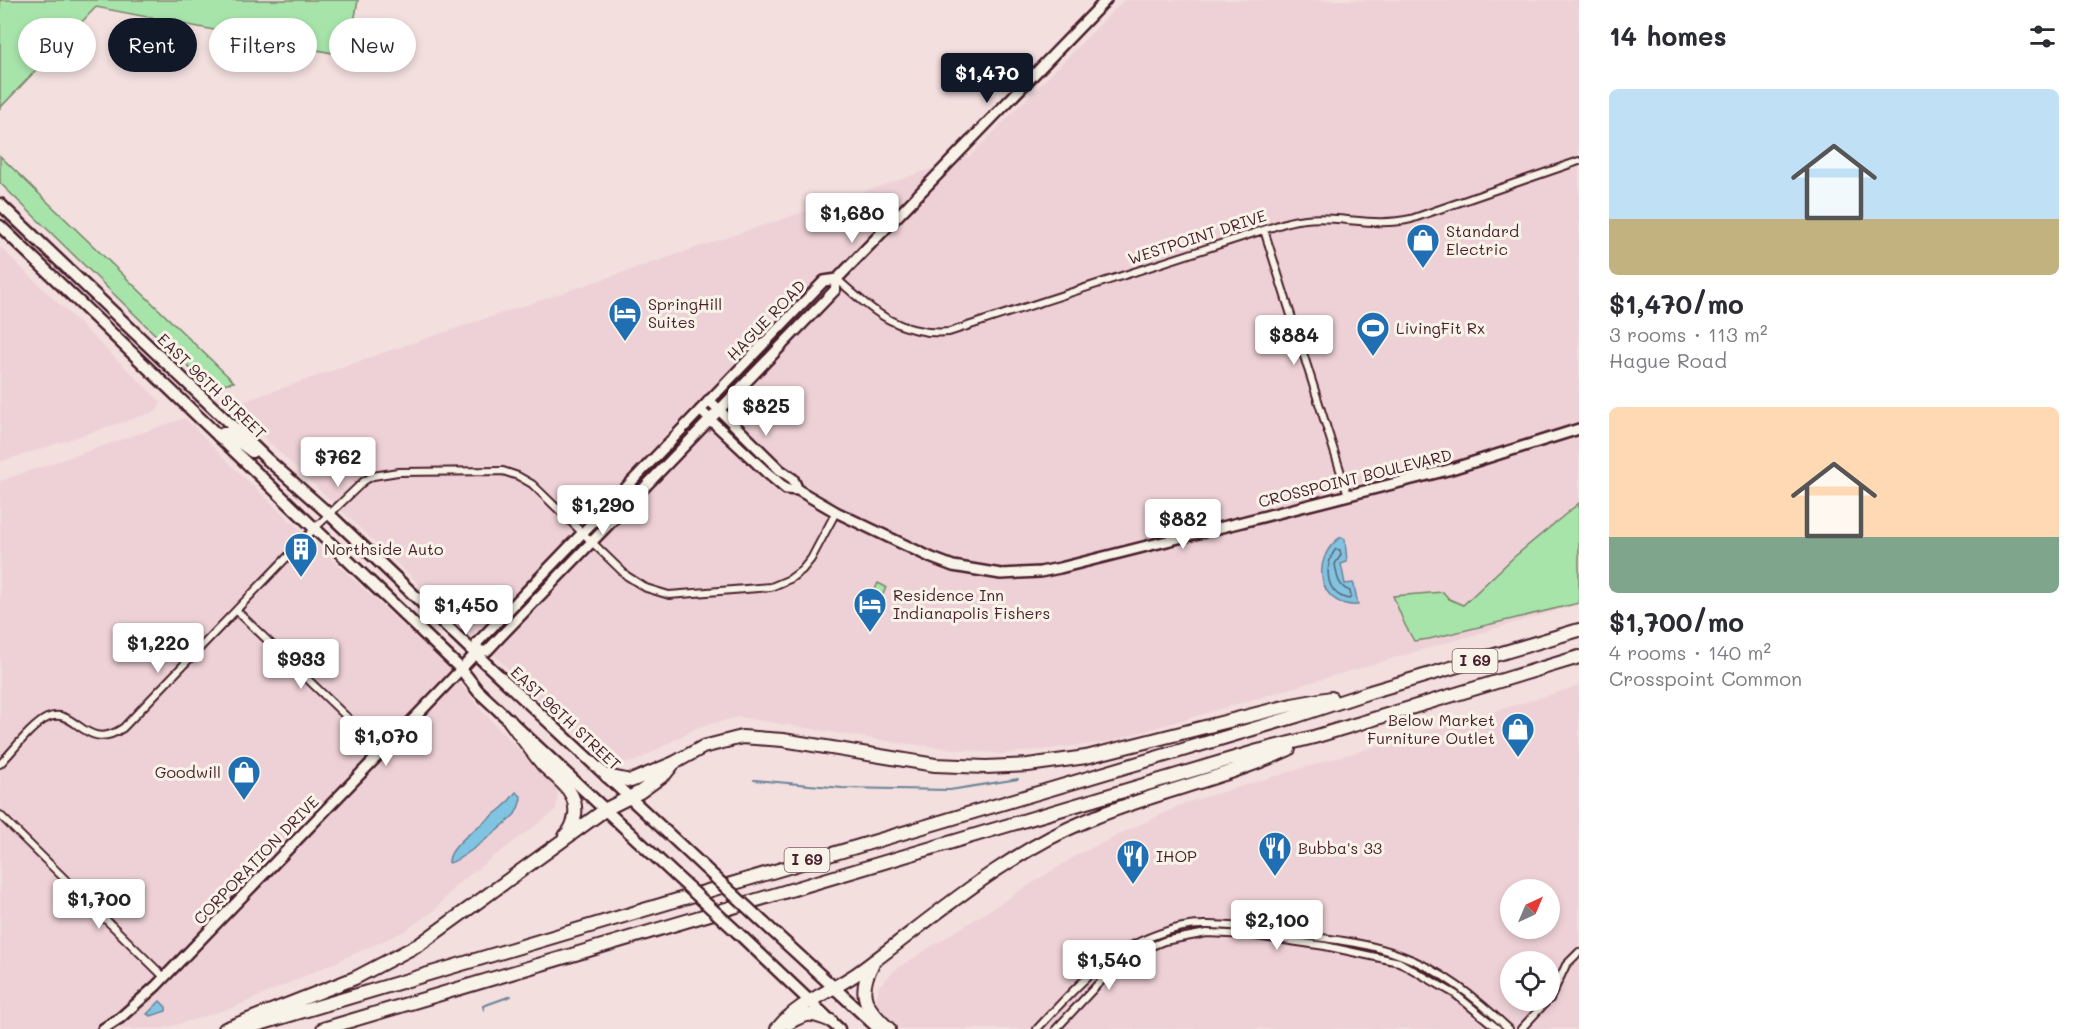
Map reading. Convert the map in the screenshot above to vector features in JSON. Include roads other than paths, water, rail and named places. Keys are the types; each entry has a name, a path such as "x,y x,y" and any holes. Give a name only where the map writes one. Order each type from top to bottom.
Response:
{"highway":[{"name":"I 69","path":"243,1029 1579,630"},
{"name":"I 69","path":"323,1029 1579,657"},
{"path":"606,776 631,782 703,747 752,737 935,765 986,767 1028,765 1086,757 1292,705 1370,692"},
{"path":"509,720 542,764 573,796 575,810 573,823 569,832 559,843"},
{"path":"777,1029 786,1018 875,960 988,875 1030,848 1127,804 1260,762 1314,737"},
{"path":"225,1029 356,978 407,952 444,928 606,809 640,792 665,774 674,763"},
{"path":"875,960 868,974 864,995 870,1009 889,1029"},
{"path":"777,1029 806,1015 814,1014 835,1025"}],"main road":[{"name":"EAST 96TH STREET","path":"0,204 268,460 329,514 606,776 879,1029"},
{"name":"EAST 96TH STREET","path":"0,226 461,669 477,691 835,1025"},
{"path":"42,266 72,286 111,322 115,323 120,319"},
{"path":"218,436 227,433 253,453 268,460"}],"street":[{"name":"HAGUE ROAD","path":"837,279 824,281 709,400 477,643 477,652 487,651 835,290 837,279 1106,0"},
{"name":"WESTPOINT DRIVE","path":"837,279 882,317 896,324 923,332 949,333 1305,218 1322,217 1375,224 1393,223 1411,219 1579,161"},
{"path":"1264,230 1348,495"},
{"name":"CROSSPOINT BOULEVARD","path":"709,400 792,479 798,490"},
{"name":"CROSSPOINT BOULEVARD","path":"700,410 786,489 798,490 836,512 944,563 981,572 1020,573 1060,568 1448,470 1579,429"},
{"path":"0,764 45,718 62,715 94,735 107,736 119,731 315,528 364,481 373,476 398,472 502,471 528,480 632,580 662,593 673,595 771,587 790,579 811,559 836,512"},
{"path":"237,611 382,751"},
{"name":"CORPORATION DRIVE","path":"103,1029 128,1011 164,977 477,652"},
{"path":"0,815 164,977"},
{"path":"1037,1029 1074,990 1115,955 1150,937 1202,925 1249,928 1345,942 1401,955 1444,977 1479,1002 1509,1029"},
{"path":"1056,1029 1097,986 1132,954 1164,942 1207,933 1249,935 1325,946 1399,962 1455,994 1498,1029"},
{"path":"1560,977 1566,965 1579,952"},
{"path":"1521,1029 1538,1011"}],"water":[{"path":"1341,537 1345,539 1347,562 1341,564 1345,584 1353,583 1358,605 1344,604 1334,598 1326,590 1322,580 1325,556 1331,546"},
{"path":"516,792 521,796 515,814 473,849 449,863 450,856 462,840 506,804"},
{"path":"160,1001 166,1007 166,1011 151,1016 147,1014"}],"waterway":[{"path":"754,780 842,788 950,790 1018,779"},
{"path":"484,1010 483,1006 511,996"}],"place":[{"name":"Standard Electric","path":"1423,269"},
{"name":"SpringHill Suites","path":"625,342"},
{"name":"LivingFit Rx","path":"1373,357"},
{"name":"Northside Auto","path":"301,578"},
{"name":"Residence Inn Indianapolis Fishers","path":"870,633"},
{"name":"Below Market Furniture Outlet","path":"1518,758"},
{"name":"Goodwill","path":"244,801"},
{"name":"Bubba's 33","path":"1275,877"},
{"name":"IHOP","path":"1133,885"}]}
